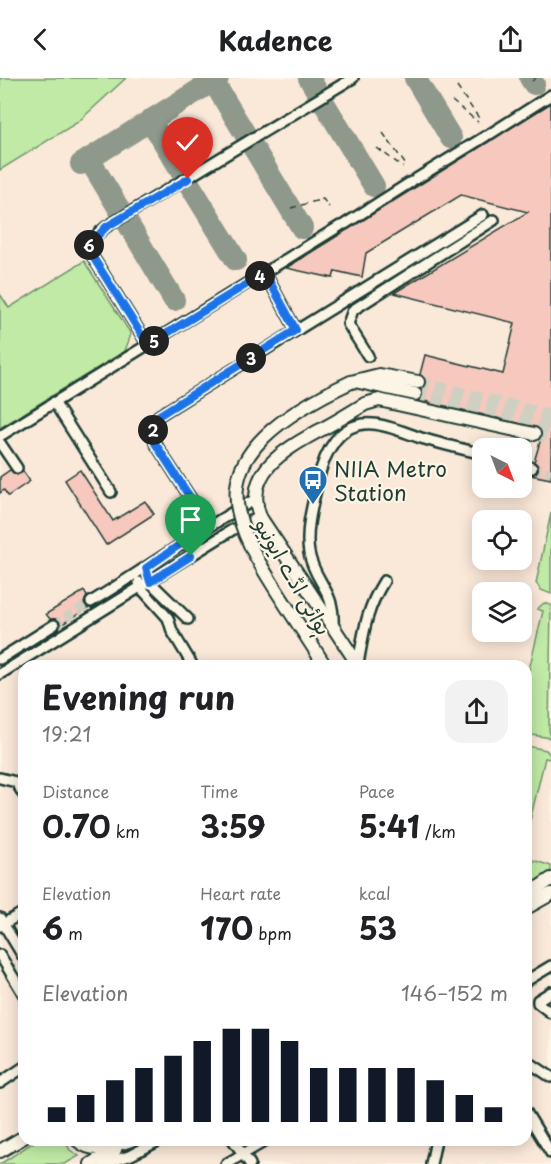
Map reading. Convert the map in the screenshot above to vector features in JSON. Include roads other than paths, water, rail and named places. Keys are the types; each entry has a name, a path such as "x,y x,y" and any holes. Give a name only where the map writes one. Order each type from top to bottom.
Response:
{"main road":[{"name":"ہوائی اڈے ایونیو","path":"321,660 247,541 238,517 235,488 251,450 267,432 332,391 351,382 380,375 417,388"},
{"path":"260,517 256,487 261,476 275,458 371,401 395,402 534,434"},
{"name":"ہوائی اڈے ایونیو","path":"260,517 356,660"},
{"path":"532,892 551,879"},
{"path":"532,905 551,894"},
{"path":"0,1151 18,1140"},
{"path":"84,1146 99,1150 112,1146"},
{"path":"91,1164 121,1146"}],"street":[{"path":"148,345 91,254 89,245 93,238 106,227 353,78"},
{"path":"0,436 551,95"},
{"path":"208,525 155,443 153,430 158,416 483,215"},
{"path":"368,356 352,332 349,317 360,303 494,220"},
{"path":"265,273 296,330"},
{"path":"332,308 349,317"},
{"path":"54,402 111,492"},
{"path":"333,626 330,595 318,575 309,551 315,495 325,453 346,431 366,424 375,424 472,451"},
{"path":"0,443 17,468"},
{"path":"91,602 143,571 208,525 256,499"},
{"path":"23,660 231,530 260,517"},
{"path":"143,571 150,582 188,619"},
{"path":"140,587 143,571"},
{"path":"360,660 367,613 384,581"},
{"path":"140,587 168,618 172,631 189,660"},
{"path":"100,597 107,609"},
{"path":"0,658 54,626"},
{"path":"0,674 18,663"},
{"path":"0,778 18,782"},
{"path":"18,915 1,923 18,949"},
{"path":"0,955 18,985"},
{"path":"532,977 551,966"},
{"path":"551,992 538,1000 538,1003 551,1013"},
{"path":"532,1065 551,1077"},
{"path":"0,1083 18,1071"},
{"path":"532,1122 551,1153"},
{"path":"544,1142 551,1132"},
{"path":"103,1164 129,1156 148,1146"},
{"path":"237,1146 250,1164"},
{"path":"242,1146 244,1154"},
{"path":"226,1164 257,1146"},
{"path":"431,1164 435,1146"}],"tunnel":[{"path":"418,382 551,416"},
{"path":"415,394 551,427"},
{"path":"534,434 551,438"},
{"path":"532,468 551,473"},
{"path":"54,625 91,602"}],"place":[{"name":"NIIA Metro Station","path":"313,506"}]}
